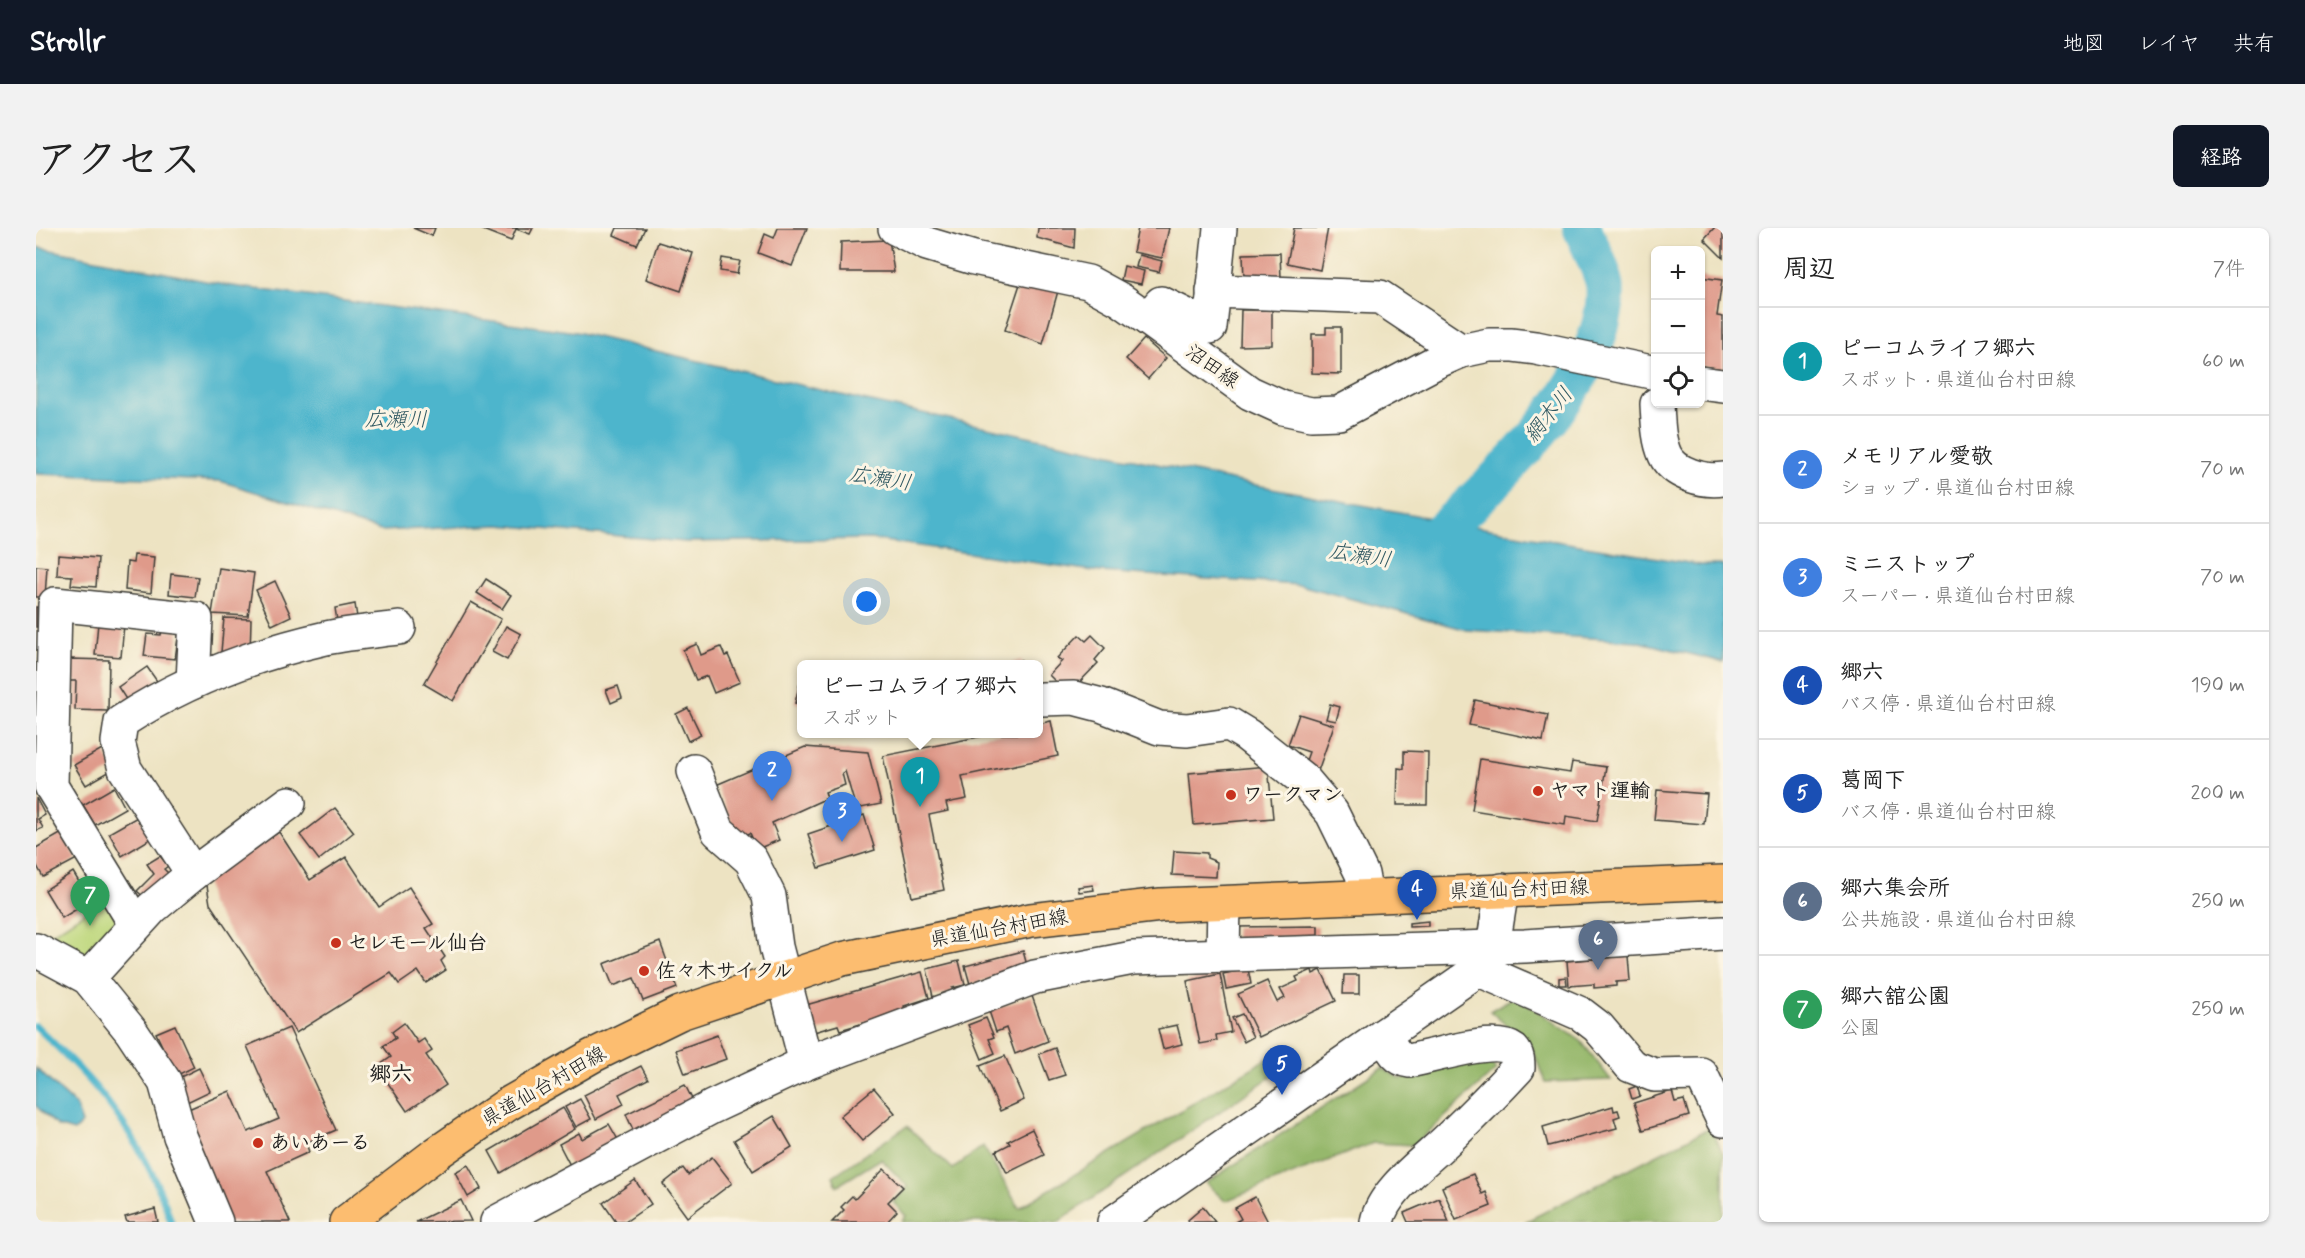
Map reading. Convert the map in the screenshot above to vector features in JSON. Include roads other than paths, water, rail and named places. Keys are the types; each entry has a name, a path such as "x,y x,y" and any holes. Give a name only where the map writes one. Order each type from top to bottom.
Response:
{"main road":[{"name":"県道仙台村田線","path":"346,1222 428,1160 508,1104 592,1056 680,1013 842,960 1031,920 1161,905 1723,882"}],"street":[{"name":"沼田線","path":"895,228 927,244 974,258 1088,282 1148,319 1250,393 1282,408 1311,414 1338,413 1461,351 1489,345 1536,348 1622,367 1651,382"},
{"path":"1148,319 1161,303 1210,327 1220,228"},
{"path":"1213,291 1380,297 1461,351"},
{"path":"1705,384 1723,386"},
{"path":"1658,408 1660,438 1666,458 1690,477 1723,479"},
{"path":"136,925 51,786 55,604 195,620 193,682"},
{"path":"193,874 125,769 118,742 121,722 140,709 193,682 234,665 326,638 399,628"},
{"path":"1043,699 1074,698 1101,705 1159,728 1187,730 1229,724 1247,735 1304,780 1332,813 1362,874 1366,896"},
{"path":"694,771 718,831 751,860 769,896 776,947 806,1063"},
{"path":"88,978 152,908 193,874 289,803"},
{"path":"1114,1222 1469,976 1484,957 1502,890"},
{"path":"1223,954 1224,903"},
{"path":"497,1222 711,1107 806,1063 1035,977 1133,958 1223,954 1484,957 1525,946 1723,933"},
{"path":"36,950 88,978 131,1031 165,1082 180,1136 216,1222"},
{"path":"1484,957 1581,1014 1598,1027 1631,1066 1654,1075 1701,1074 1723,1120"},
{"path":"1377,1222 1386,1200 1518,1068 1517,1056 1512,1049 1491,1044 1409,1061 1403,1060 1397,1057 1384,1035"}],"water":[{"name":"広瀬川","path":"36,247 225,285 576,332 867,401 1240,482 1543,539 1701,565 1723,565 1723,662 1636,641 1467,630 1300,585 1101,572 870,539 685,542 499,525 381,531 220,481 36,474"},
{"path":"36,1068 76,1106 82,1123 74,1131 57,1126 36,1106"}],"waterway":[{"name":"網木川","path":"1412,558 1471,504 1535,436 1564,400 1586,362 1601,324 1605,287 1599,266 1582,228"},
{"path":"36,1026 74,1064 119,1117 153,1176 171,1222"}],"place":[{"name":"ヤマト運輸","path":"1538,791"},
{"name":"ワークマン","path":"1231,795"},
{"name":"メモリアル愛敬","path":"772,801"},
{"name":"ピーコムライフ郷六","path":"920,807"},
{"name":"ミニストップ","path":"842,842"},
{"name":"郷六","path":"1417,920"},
{"name":"郷六舘公園","path":"90,926"},
{"name":"セレモール仙台","path":"336,943"},
{"name":"郷六集会所","path":"1598,970"},
{"name":"佐々木サイクル","path":"644,971"},
{"name":"葛岡下","path":"1282,1095"},
{"name":"あいあーる","path":"258,1143"}],"district":[{"name":"郷六","path":"391,1075"}]}
